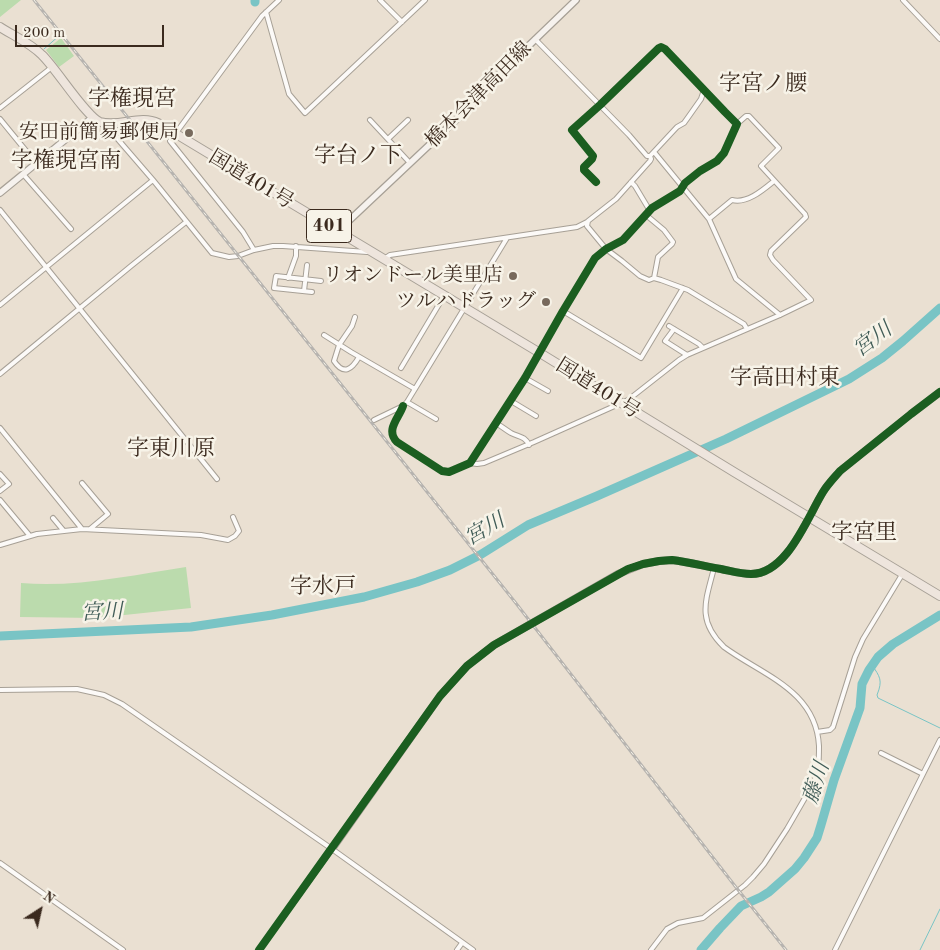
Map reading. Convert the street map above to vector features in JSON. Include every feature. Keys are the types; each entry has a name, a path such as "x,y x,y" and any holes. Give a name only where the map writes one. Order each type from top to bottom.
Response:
{"highway":[{"path":"0,27 41,53 93,117"},
{"name":"国道401号","path":"93,117 100,122 153,121 809,517"},
{"name":"401","path":"809,517 940,596"}],"street":[{"path":"254,250 243,232 171,144 170,140 262,16 279,0"},
{"path":"380,0 402,22"},
{"path":"266,12 290,94 305,113 426,0"},
{"name":"橋本会津高田線","path":"338,231 476,101 490,83 576,0"},
{"path":"903,0 940,40"},
{"path":"535,39 629,135 647,156 650,156"},
{"path":"596,182 584,170 593,156 572,130 661,47 738,124"},
{"path":"0,108 52,67"},
{"path":"384,259 390,255 577,227 588,222 616,199 650,161 650,156 677,127 684,123 701,99 704,90"},
{"path":"470,463 511,401 595,258 606,249 623,240 652,208 680,191 685,183 700,170 717,161 724,153 738,124 746,116 749,116 779,148 761,166 806,214 806,217 771,251 770,255 811,300 687,355 628,400 484,463 470,463 449,472 442,471 397,442 393,437 392,426 506,238"},
{"path":"0,193 93,117"},
{"path":"0,119 36,163"},
{"path":"370,120 410,163"},
{"path":"388,139 408,120"},
{"path":"110,129 212,253 229,257 238,256 273,246 367,252 369,250"},
{"path":"654,152 709,219 736,279 780,315"},
{"path":"23,174 71,229"},
{"path":"0,305 153,180"},
{"path":"709,219 732,200 739,201 756,194 774,181"},
{"path":"631,182 650,211"},
{"path":"0,210 217,480"},
{"path":"646,215 664,230 673,242 658,258 654,278"},
{"path":"0,374 186,222"},
{"path":"588,222 587,226 606,249 640,276 649,280 654,278 683,288 744,324 747,329"},
{"path":"288,278 296,256 296,246"},
{"path":"304,291 306,265"},
{"path":"312,292 274,288 276,276 321,281"},
{"path":"563,311 641,358 683,288"},
{"path":"401,368 444,296"},
{"path":"355,318 339,345 334,361 342,368 350,370 359,357"},
{"path":"687,355 665,341 671,328 703,348"},
{"path":"324,335 415,389"},
{"path":"525,378 548,391"},
{"path":"259,950 440,696 467,666 494,645 618,574 636,566 659,560 672,560 750,574 770,570 787,554 824,491 840,471 940,392"},
{"path":"511,401 536,416"},
{"path":"407,402 436,419"},
{"path":"374,420 403,406"},
{"path":"496,423 514,435 521,436 529,444"},
{"path":"0,428 82,529"},
{"path":"0,474 9,484 0,492"},
{"path":"82,483 108,514 90,529"},
{"path":"0,500 30,536"},
{"path":"0,545 30,536 63,530 82,529 201,535 228,540 235,536 239,530 233,517"},
{"path":"53,518 63,530"},
{"path":"651,950 666,929 678,923 699,919 707,915 745,885 764,864 801,806 816,778 819,759 818,736 807,710 797,695 784,684 724,647 717,640 708,625 705,607 714,568"},
{"path":"817,732 830,730 833,727 862,639 903,574"},
{"path":"0,690 77,689 104,695 115,700 133,710 473,950"},
{"path":"835,950 940,740"},
{"path":"881,753 923,774"},
{"path":"0,863 123,950"},
{"path":"457,950 462,943"}],"green space":[{"path":"0,0 21,0 0,17"},
{"path":"61,38 74,56 59,67 46,50"},
{"path":"186,567 191,608 96,618 20,617 21,583 62,584 83,582"}],"waterway":[{"path":"44,49 60,35"},
{"name":"宮川","path":"0,636 191,627 272,615 364,597 417,582 450,570 480,555 528,525 726,439 849,379 882,358 940,308"},
{"name":"藤川","path":"701,950 741,906 769,892 795,869 804,858 817,838 834,780 860,708 862,684 869,670 878,657 893,644 940,615"},
{"path":"872,665 880,679 878,698 940,728"},
{"path":"920,950 940,909"}],"railway":[{"path":"34,0 515,602 786,950"}],"cycle path":[{"path":"403,406 394,424 392,433 397,442 442,471 449,472 470,463 525,378 595,258 606,249 623,240 652,208 680,191 685,183 717,161 724,153 737,124 661,47 572,130 593,156 584,167 584,170 596,182"},
{"path":"259,950 440,696 467,666 494,645 628,569 643,564 672,560 744,574 764,572 785,555 803,529 823,492 840,471 940,392"}],"place":[{"name":"安田前簡易郵便局","path":"189,133"},
{"name":"リオンドール美里店","path":"513,276"},
{"name":"ツルハドラッグ","path":"546,302"}],"district":[{"name":"字宮ノ腰","path":"763,84"},
{"name":"字権現宮","path":"132,99"},
{"name":"字台ノ下","path":"358,156"},
{"name":"字権現宮南","path":"66,161"},
{"name":"字高田村東","path":"785,378"},
{"name":"字東川原","path":"171,449"},
{"name":"字宮里","path":"864,533"},
{"name":"字水戸","path":"323,587"}]}
